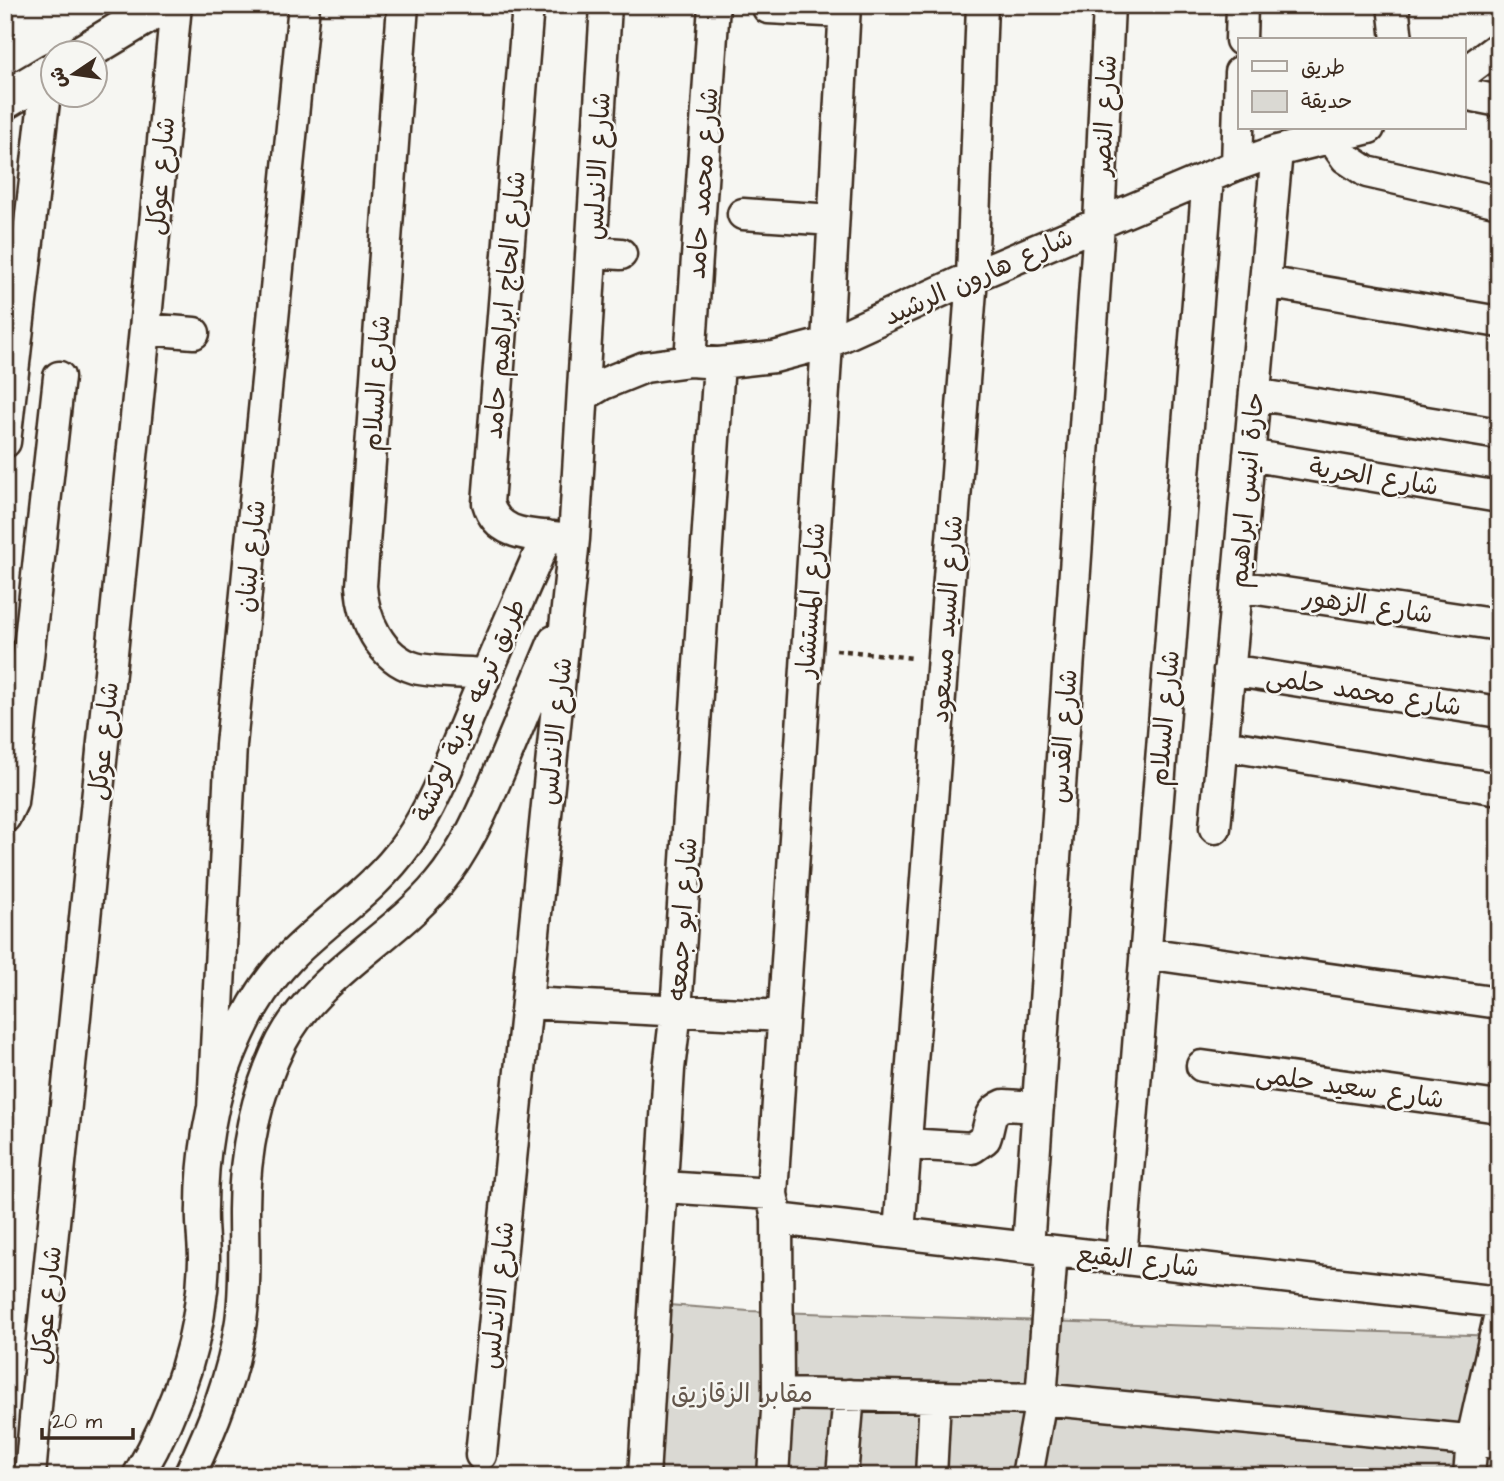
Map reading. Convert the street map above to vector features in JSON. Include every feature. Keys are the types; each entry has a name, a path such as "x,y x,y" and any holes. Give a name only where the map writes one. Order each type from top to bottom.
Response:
{"main road":[{"path":"108,38 163,5"},
{"path":"5,100 38,81"}],"street":[{"name":"شارع عوكل","path":"30,1476 176,5"},
{"name":"شارع لبنان","path":"213,1109 231,746 304,5"},
{"name":"شارع السلام","path":"403,5 362,599 364,612 375,636 383,646 404,662 415,668 486,674"},
{"name":"شارع الحاج ابراهيم حامد","path":"528,5 488,503 496,521 512,532 560,537"},
{"name":"شارع الاندلس","path":"481,1455 567,612 560,537 607,253 606,5"},
{"name":"شارع محمد حامد","path":"705,362 714,5"},
{"name":"شارع السيد مسعود","path":"899,1233 972,277 982,5"},
{"name":"شارع النصر","path":"1099,224 1109,5"},
{"path":"1241,38 1242,5"},
{"path":"1393,5 1397,38"},
{"path":"768,8 844,9"},
{"name":"شارع المستشار","path":"773,1476 778,1394 774,1206 783,1016 827,343 844,9"},
{"path":"1466,72 1499,47"},
{"path":"1466,93 1499,101"},
{"path":"5,442 46,108"},
{"path":"1237,165 1238,130"},
{"name":"شارع هارون الرشيد","path":"583,396 603,384 645,367 774,357 827,343 972,277 1237,165 1276,151 1361,130"},
{"path":"1331,137 1346,159 1367,172 1499,202"},
{"name":"حارة انيس ابراهيم","path":"1215,828 1276,151"},
{"name":"شارع السلام","path":"1121,1258 1208,177"},
{"path":"743,214 833,220"},
{"name":"شارع القدس","path":"1027,1476 1041,1399 1038,1107 1099,224"},
{"path":"1265,282 1499,322"},
{"path":"145,329 194,333"},
{"name":"شارع ابو جمعه","path":"644,1476 664,1187 669,1069 676,1011 705,362"},
{"path":"5,817 12,802 59,377"},
{"path":"1255,394 1499,434"},
{"name":"شارع الحرية","path":"1249,455 1499,496"},
{"name":"طريق ترعه عزبة لوكشة","path":"138,1476 171,1412 189,1363 200,1312 204,1260 202,1208 205,1158 213,1109 227,1061 247,1015 266,985 289,958 385,872 407,844 435,796 486,674 560,537"},
{"name":"شارع الزهور","path":"1237,586 1499,625"},
{"name":"طريق ترعه عزبة لوكشة","path":"189,1476 210,1433 229,1378 241,1321 246,1264 246,1166 263,1090 283,1040 318,994 414,910 439,883 460,854 478,822 567,612"},
{"name":"شارع محمد حلمى","path":"1229,670 1499,712"},
{"path":"1223,745 1499,789"},
{"path":"1145,953 1499,1003"},
{"path":"527,1003 783,1016"},
{"name":"شارع سعيد حلمى","path":"1202,1066 1499,1107"},
{"path":"905,1144 972,1148 985,1139 994,1110 1004,1105 1038,1107"},
{"name":"شارع البقيع","path":"664,1187 774,1206 899,1233 1499,1302"},
{"path":"1469,1476 1485,1441 1499,1318"},
{"path":"778,1394 1041,1399 1485,1441"},
{"path":"842,1476 849,1395"},
{"path":"931,1476 935,1397"}],"path":[{"path":"807,647 943,661"}],"green space":[{"name":"مقابر الزقازيق","path":"655,1304 749,1311 1499,1336 1499,1476 652,1476"}]}
